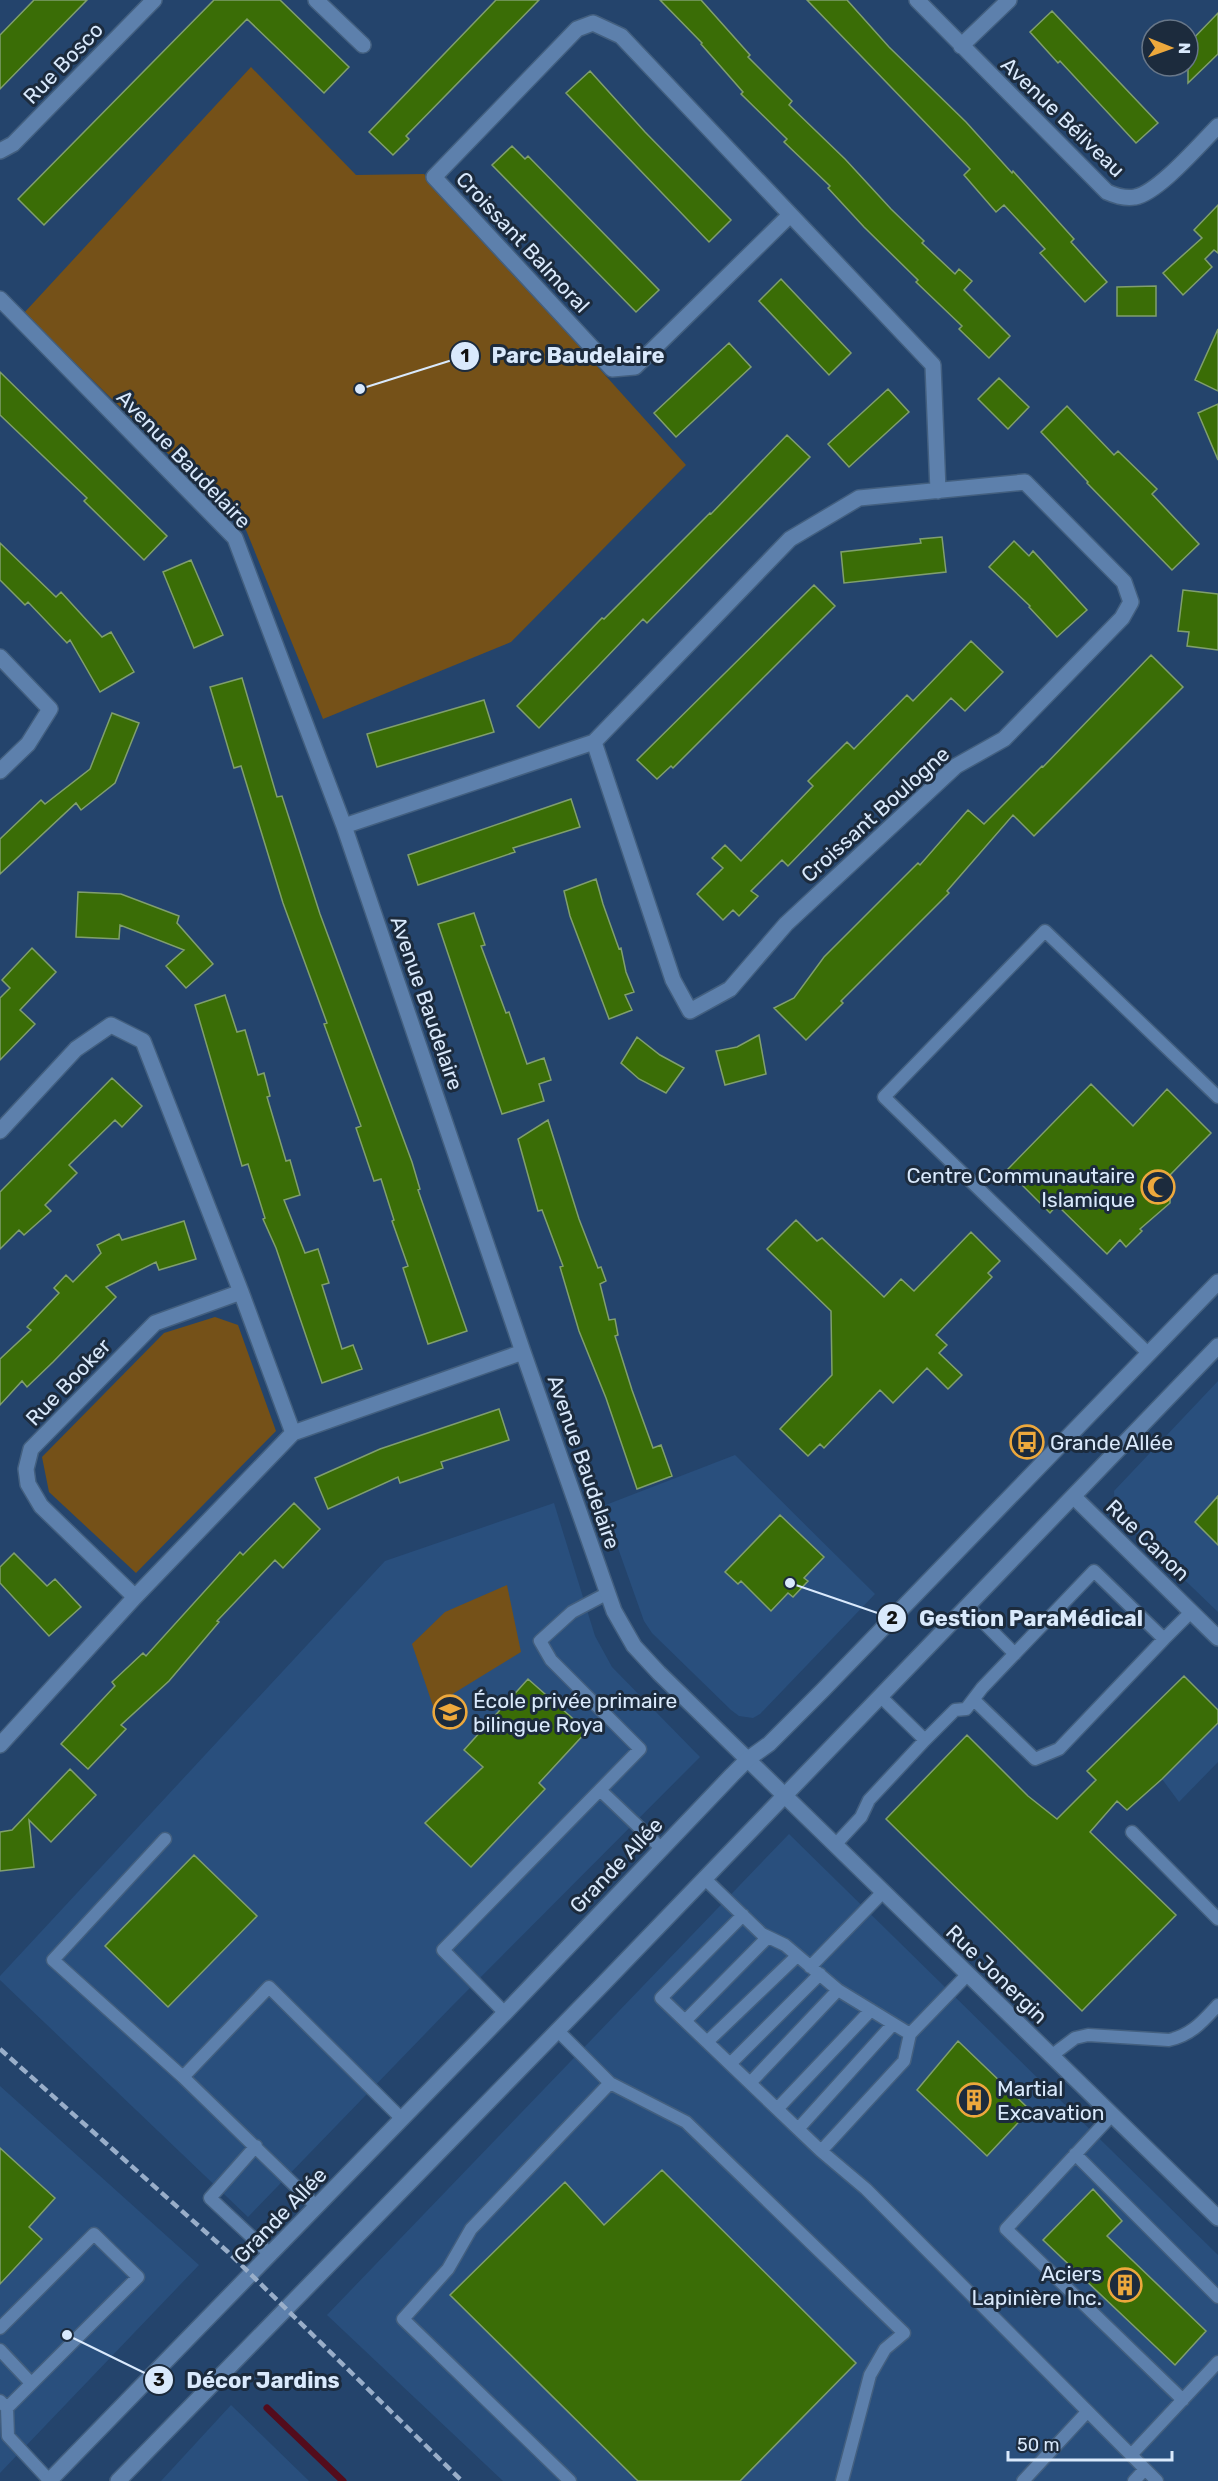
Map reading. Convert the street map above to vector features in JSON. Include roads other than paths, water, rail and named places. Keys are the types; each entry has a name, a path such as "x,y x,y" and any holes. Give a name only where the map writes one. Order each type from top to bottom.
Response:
{"street":[{"name":"Rue Bosco","path":"0,151 13,144 154,0"},
{"path":"316,0 363,45"},
{"name":"Avenue Béliveau","path":"917,0 1092,180 1116,196 1135,197 1153,189 1218,126"},
{"path":"961,46 1009,0"},
{"name":"Croissant Balmoral","path":"789,216 635,367 612,369 434,177 577,29 594,23 621,36 789,216 933,365 938,491"},
{"name":"Avenue Baudelaire","path":"0,299 235,538 344,826 523,1352 620,1623 642,1656 748,1759"},
{"name":"Croissant Boulogne","path":"344,826 594,742 790,539 859,498 1025,482 1124,582 1131,602 1122,618 1004,739 956,766 786,924 730,989 690,1011 673,980 594,742"},
{"path":"0,657 50,709 28,744 0,771"},
{"path":"0,1131 76,1049 111,1025 143,1041 241,1292 293,1433"},
{"name":"Grande Allée","path":"50,2481 505,2013 661,1848 748,1759 769,1744 823,1690 1218,1282"},
{"name":"Rue Booker","path":"135,1597 41,1506 28,1484 26,1468 31,1449 155,1323 241,1292"},
{"path":"118,2481 1218,1346"},
{"path":"0,1745 135,1597 293,1433 523,1352"},
{"name":"Rue Canon","path":"1074,1497 1218,1638"},
{"name":"Rue Jonergin","path":"748,1759 1218,2218"}],"lane":[{"path":"1149,1354 885,1097 1045,931 1218,1097"},
{"path":"835,1845 861,1817 869,1800 925,1740 955,1710 966,1709 1095,1571 1164,1639"},
{"path":"505,2013 443,1950 639,1749 551,1660 540,1641 572,1612 608,1593"},
{"path":"967,1606 1015,1654"},
{"path":"974,1700 1035,1759 1059,1749 1191,1612"},
{"path":"880,1696 925,1740"},
{"path":"600,1790 661,1848"},
{"path":"1132,1832 1218,1919"},
{"path":"165,1839 53,1959 256,2146 317,2207"},
{"path":"704,1878 768,1937 785,1945 838,1990 910,2034"},
{"path":"729,2064 815,1971 883,1892"},
{"path":"743,1915 661,1998 821,2151 866,2189 1157,2481"},
{"path":"685,2021 768,1937"},
{"path":"706,2042 797,1956"},
{"path":"821,2151 904,2061 910,2034 968,1974"},
{"path":"183,2078 270,1987 402,2119"},
{"path":"750,2084 838,1990"},
{"path":"1051,2056 1075,2038 1088,2034 1169,2040 1179,2038 1198,2027 1218,2005"},
{"path":"777,2109 872,2010"},
{"path":"798,2129 893,2024"},
{"path":"557,2030 610,2083 686,2122 904,2333 885,2349 870,2375 842,2481"},
{"path":"570,2481 403,2319 448,2269 471,2229 610,2083"},
{"path":"1112,2115 1006,2229 1183,2400"},
{"path":"256,2146 210,2198 271,2255"},
{"path":"1075,2154 1218,2297"},
{"path":"0,2328 94,2234 138,2277 31,2383 4,2404 4,2440 50,2481"},
{"path":"0,2350 31,2383"},
{"path":"1131,2455 1218,2362"},
{"path":"1023,2481 1088,2412"},
{"path":"1134,2481 1145,2469"}],"waterway":[{"path":"267,2408 343,2481"}],"railway":[{"path":"0,2049 228,2252 462,2481"}],"place":[{"name":"Parc Baudelaire","path":"360,389"},
{"name":"Centre Communautaire Islamique","path":"1158,1187"},
{"name":"Grande Allée","path":"1027,1442"},
{"name":"Gestion ParaMédical","path":"790,1583"},
{"name":"École privée primaire bilingue Roya","path":"450,1712"},
{"name":"Martial Excavation","path":"974,2100"},
{"name":"Aciers Lapinière Inc.","path":"1125,2285"},
{"name":"Décor Jardins","path":"67,2335"}]}
